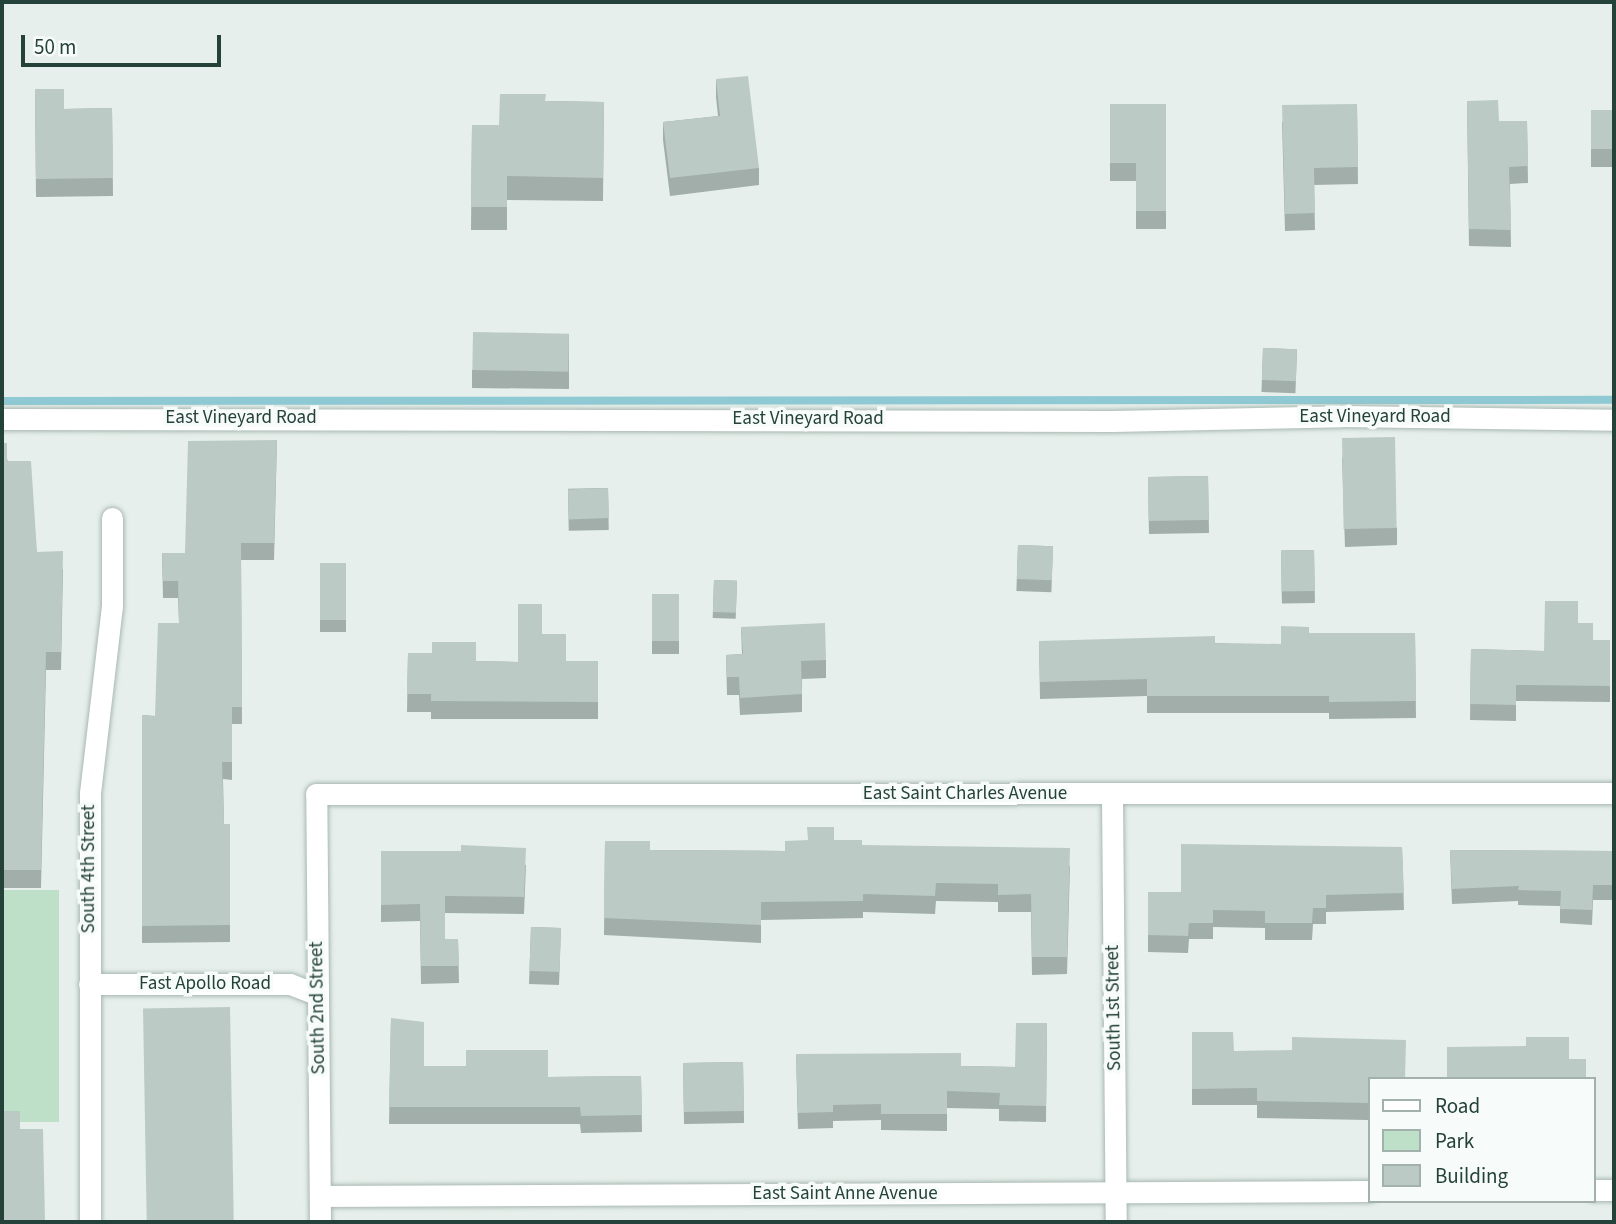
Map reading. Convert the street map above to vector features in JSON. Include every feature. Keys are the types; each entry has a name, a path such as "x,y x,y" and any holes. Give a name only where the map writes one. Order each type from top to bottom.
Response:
{"street":[{"name":"East Vineyard Road","path":"2,419 1112,421 1355,416 1614,420"},
{"name":"South 4th Street","path":"90,1222 90,793 111,606 111,518"},
{"name":"East Saint Charles Avenue","path":"316,794 1614,793"},
{"name":"South 2nd Street","path":"316,794 320,1222"},
{"name":"South 1st Street","path":"1112,794 1116,1222"},
{"name":"Fast Apollo Road","path":"89,984 290,984 318,995"},
{"path":"1595,1190 1614,1190"},
{"name":"East Saint Anne Avenue","path":"320,1196 1368,1191"}],"green space":[{"path":"2,890 59,890 59,1122 2,1122"}],"building":[{"path":"748,76 759,168 670,178 663,122 720,116 716,79"},
{"path":"35,89 64,89 64,109 112,108 113,178 36,179"},
{"path":"500,94 546,94 545,101 604,102 603,178 507,176 507,207 471,207 472,125 499,125"},
{"path":"1498,100 1499,121 1527,121 1528,166 1509,167 1511,230 1469,229 1467,101"},
{"path":"1110,104 1166,104 1166,211 1136,211 1136,163 1110,163"},
{"path":"1357,104 1358,167 1314,168 1315,213 1285,214 1282,105"},
{"path":"1591,110 1614,110 1614,149 1591,149"},
{"path":"473,332 569,334 568,372 472,370"},
{"path":"1263,348 1297,349 1296,381 1262,380"},
{"path":"1395,437 1397,528 1344,529 1342,438"},
{"path":"277,440 274,543 241,543 242,707 232,707 232,762 222,762 224,824 230,824 230,925 142,926 142,715 155,716 158,623 179,623 178,581 163,581 162,553 185,553 188,441"},
{"path":"2,443 7,443 7,461 31,461 37,552 63,551 61,652 46,652 41,870 2,870"},
{"path":"1208,476 1209,520 1149,521 1148,477"},
{"path":"608,488 609,518 569,519 568,489"},
{"path":"1018,545 1053,546 1052,580 1017,579"},
{"path":"1314,550 1315,591 1282,592 1281,551"},
{"path":"320,563 346,563 346,620 320,620"},
{"path":"714,580 737,581 736,613 713,612"},
{"path":"652,594 679,594 679,641 652,641"},
{"path":"1545,601 1578,601 1578,623 1593,623 1593,640 1610,640 1610,686 1516,685 1516,705 1470,704 1471,649 1544,651"},
{"path":"518,604 542,604 542,634 566,634 566,661 598,661 598,702 431,701 431,694 407,694 408,653 432,653 432,642 476,642 476,661 518,662"},
{"path":"825,623 826,660 801,661 802,694 740,698 739,677 727,677 726,655 743,654 741,627"},
{"path":"1281,626 1309,627 1309,633 1415,633 1416,701 1329,702 1329,696 1147,696 1147,679 1040,682 1039,641 1215,636 1215,644 1281,644"},
{"path":"807,827 834,827 834,840 862,840 862,845 1070,848 1067,957 1032,957 1031,894 998,895 998,884 936,883 935,896 863,894 863,901 761,902 761,925 604,918 605,841 650,841 650,850 785,851 785,841 808,840"},
{"path":"1181,844 1402,847 1404,893 1326,895 1326,908 1313,908 1312,923 1265,923 1265,911 1213,910 1213,923 1189,923 1188,936 1148,935 1148,892 1181,892"},
{"path":"461,845 526,848 524,897 445,896 445,939 458,939 459,966 421,966 420,904 381,905 381,851 461,851"},
{"path":"1450,850 1614,851 1614,885 1593,885 1592,910 1560,909 1561,891 1518,890 1519,886 1452,889"},
{"path":"531,927 561,928 559,972 529,971"},
{"path":"230,1007 234,1222 147,1222 143,1009"},
{"path":"391,1018 424,1022 424,1066 466,1066 466,1050 548,1050 548,1077 641,1076 642,1115 581,1116 580,1107 389,1107"},
{"path":"1016,1023 1047,1023 1046,1106 999,1105 1000,1093 947,1091 947,1114 881,1114 881,1104 833,1105 833,1112 798,1113 796,1054 961,1053 961,1066 1015,1067"},
{"path":"1192,1032 1233,1032 1234,1051 1292,1050 1292,1037 1406,1040 1405,1077 1368,1077 1368,1103 1257,1101 1257,1088 1192,1089"},
{"path":"1526,1037 1569,1037 1569,1059 1586,1059 1586,1077 1447,1077 1447,1047 1526,1046"},
{"path":"743,1062 744,1111 684,1112 683,1063"},
{"path":"2,1111 20,1111 20,1129 43,1129 45,1222 2,1222"}],"waterway":[{"path":"2,401 1614,400"}]}
